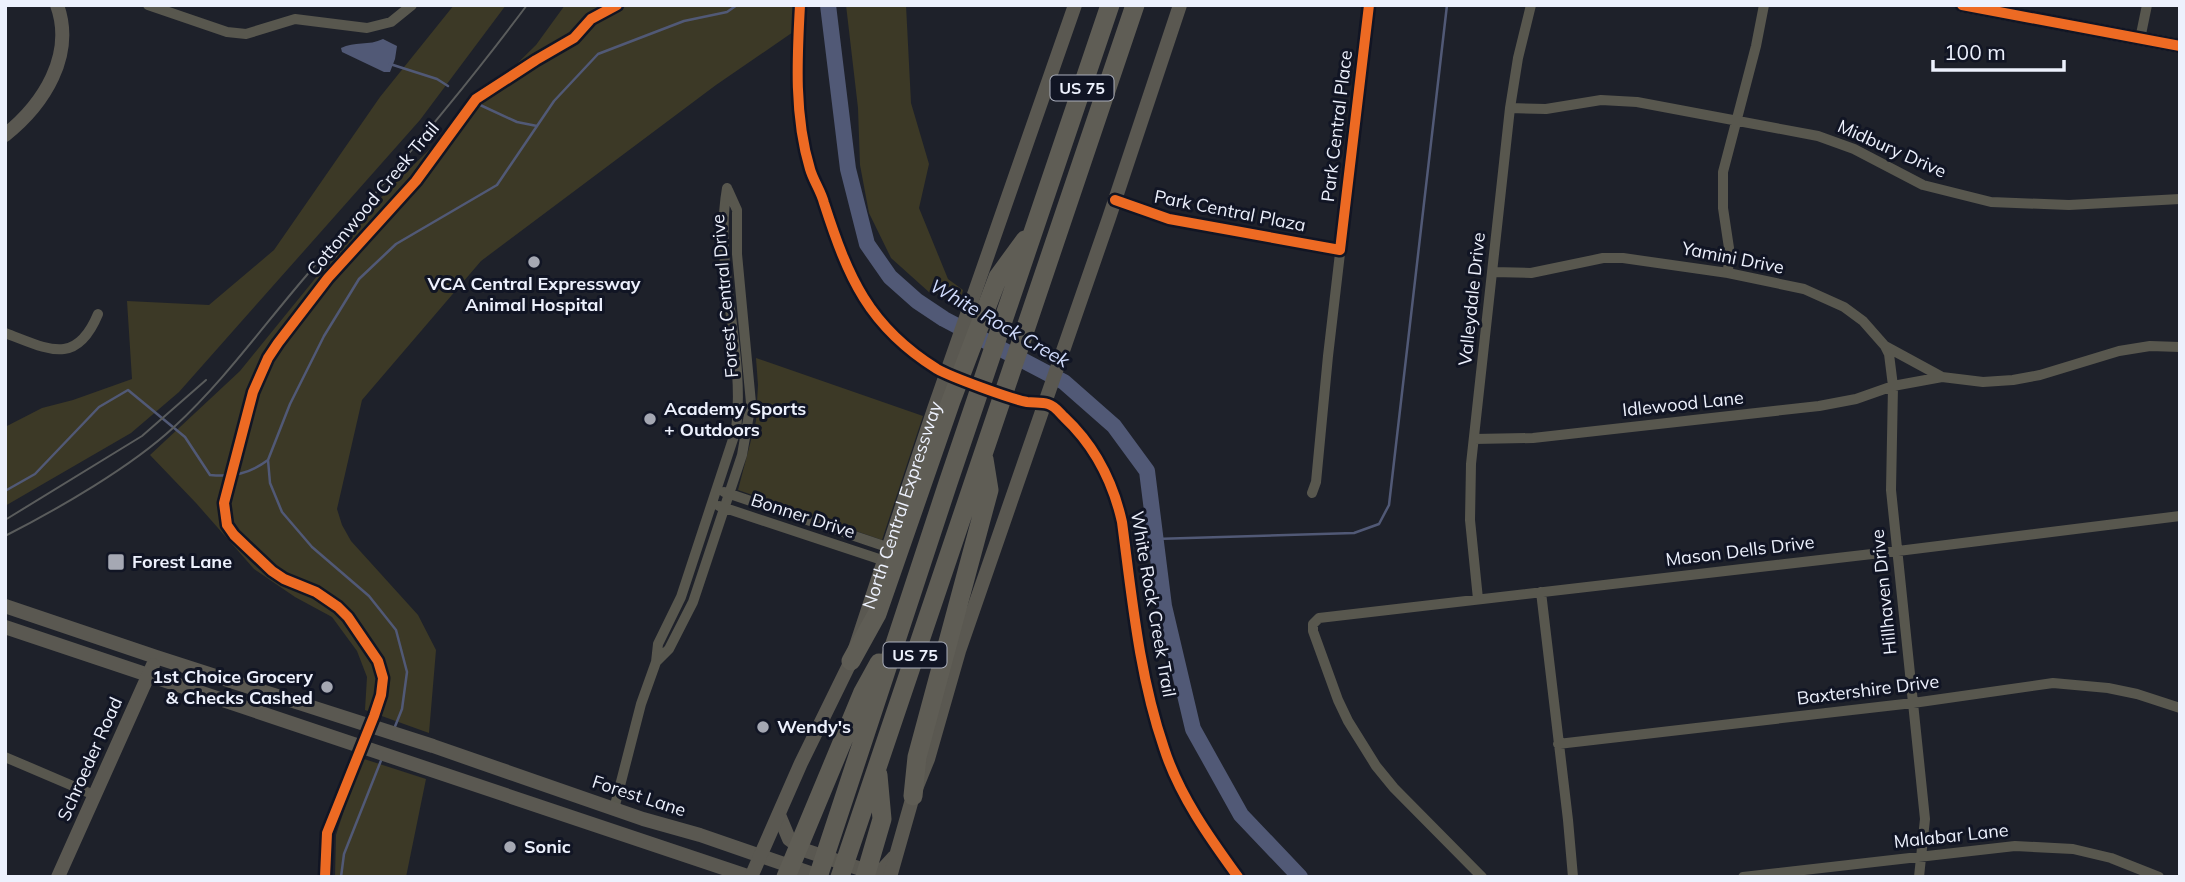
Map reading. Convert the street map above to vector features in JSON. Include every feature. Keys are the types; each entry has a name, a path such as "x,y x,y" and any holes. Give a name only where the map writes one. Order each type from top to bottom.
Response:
{"highway":[{"name":"North Central Expressway","path":"820,877 900,625 1110,5"},
{"name":"US 75","path":"840,877 1136,9"},
{"path":"851,661 877,614 946,394 998,277 1036,225"},
{"path":"913,796 917,757 989,490 983,454"},
{"path":"786,877 863,692 900,625"},
{"path":"865,877 881,819 877,766"}],"main road":[{"path":"5,135 26,116 41,97 58,63 63,47 63,30 57,5"},
{"name":"North Central Expressway","path":"750,877 851,661 885,554 946,394 975,295 1075,5"},
{"path":"890,877 959,651 1180,5"},
{"path":"1962,5 2180,46"},
{"name":"Forest Lane","path":"5,606 156,657 284,696 820,877"},
{"path":"5,627 750,877"},
{"name":"Schroeder Road","path":"58,877 156,657"},
{"path":"276,718 284,696"},
{"path":"482,787 491,766"},
{"path":"509,796 541,798 603,816 614,809"},
{"path":"779,816 785,833 795,846 864,871 877,872 883,869 899,850"},
{"path":"610,829 628,821 679,838 720,842"},
{"path":"899,850 904,877"},
{"path":"686,855 719,877"}],"street":[{"path":"148,5 212,28 246,34 295,19 367,28 391,22 412,5"},
{"path":"295,19 297,5"},
{"name":"Park Central Place","path":"1312,493 1369,5"},
{"name":"Valleydale Drive","path":"1478,599 1470,520 1474,439 1510,108 1518,58 1531,5"},
{"path":"1728,273 1729,248 1723,208 1723,172 1764,5"},
{"path":"2140,38 2147,5"},
{"name":"Midbury Drive","path":"1510,108 1532,110 1585,101 1618,100 1736,121 1833,140 1923,185 1991,202 2069,205 2180,199"},
{"name":"Forest Central Drive","path":"614,809 641,704 656,662 658,644 681,597 736,430 743,361 737,210 727,188 723,211 724,254 743,361 751,403 747,432 730,494 693,602 669,649 656,662"},
{"name":"Park Central Plaza","path":"1115,200 1168,219 1340,250"},
{"name":"Yamini Drive","path":"1493,272 1531,273 1603,258 1623,258 1728,273 1804,289 1844,307 1863,321 1885,346 1942,377"},
{"path":"5,333 46,348 70,348 82,342 90,333 98,314"},
{"name":"Hillhaven Drive","path":"1885,346 1889,354 1894,386 1890,476 1925,819 1919,877"},
{"name":"Yamini Drive","path":"1894,386 1942,377 1983,382 2013,380 2040,375 2119,351 2150,346 2180,347"},
{"name":"Idlewood Lane","path":"1474,439 1533,438 1826,405 1856,399 1894,386"},
{"name":"Bonner Drive","path":"718,490 885,554"},
{"name":"Bonner Drive","path":"713,504 885,554"},
{"name":"Mason Dells Drive","path":"1482,877 1394,788 1376,766 1338,700 1313,631 1315,620 1323,616 2180,516"},
{"path":"1541,592 1573,877"},
{"name":"Baxtershire Drive","path":"1558,744 1913,703 2053,683 2108,688 2180,708"},
{"path":"5,757 94,795"},
{"name":"Malabar Lane","path":"1743,877 2015,846 2073,849 2111,858 2159,877"}],"shaded area":[{"path":"454,5 506,5 420,120 179,392 131,433 5,506 5,427 42,408 132,379 127,301 209,305 274,250 380,97"},
{"path":"565,5 796,5 796,30 716,85 481,261 362,400 337,509 351,541 418,615 436,650 429,733 365,710 367,677 357,651 332,617 295,597 254,569 150,455 240,371 383,195 536,45"},
{"path":"846,5 906,5 911,103 929,164 919,208 948,279 963,290 961,299 930,293 891,258 869,213 860,165 858,108"},
{"path":"756,358 923,416 882,540 738,490 756,421"},
{"path":"361,758 426,779 406,877 335,877 336,835"}],"water":[{"path":"383,39 397,46 390,72 384,72 342,52 341,48 346,46"}],"waterway":[{"path":"394,729 402,709 407,672 396,630 369,596 312,547 282,512 270,483 268,460 290,404 324,336 359,279 396,244 497,185 554,101 598,54 684,21 727,12 737,5"},
{"name":"White Rock Creek","path":"828,5 848,169 867,244 890,277 917,301 944,319 1064,382 1114,426 1147,471 1164,606 1193,729 1241,815 1300,877"},
{"path":"1155,539 1354,533 1379,524 1389,505 1447,5"},
{"path":"390,64 437,79 448,86"},
{"path":"478,104 517,122 537,126"},
{"path":"5,491 35,474 99,407 128,390 185,437 210,475 240,474 268,460"},
{"path":"341,877 344,854 382,758"}],"tram line":[{"path":"5,536 116,472 157,442 192,410 418,142 527,5"},
{"path":"5,520 142,436 206,380"}],"cycle path":[{"name":"Cottonwood Creek Trail","path":"325,877 327,833 374,716 383,678 378,661 338,607 316,592 272,571 227,525 224,503 253,392 278,343 328,278 416,181 476,99 574,38 591,19 617,5"},
{"name":"White Rock Creek Trail","path":"800,5 798,87 801,129 811,173 852,277 877,317 913,353 937,369 967,382 1019,400 1053,406 1075,428 1093,452 1108,479 1122,522 1142,664 1164,748 1186,799 1238,877"},
{"path":"1115,200 1169,219 1340,250 1369,5"},
{"path":"1962,5 2180,46"}],"place":[{"name":"VCA Central Expressway Animal Hospital","path":"534,262"},
{"name":"Academy Sports + Outdoors","path":"650,419"},
{"name":"Forest Lane","path":"116,562"},
{"name":"1st Choice Grocery & Checks Cashed","path":"327,687"},
{"name":"Wendy's","path":"763,727"},
{"name":"Sonic","path":"510,847"}]}
